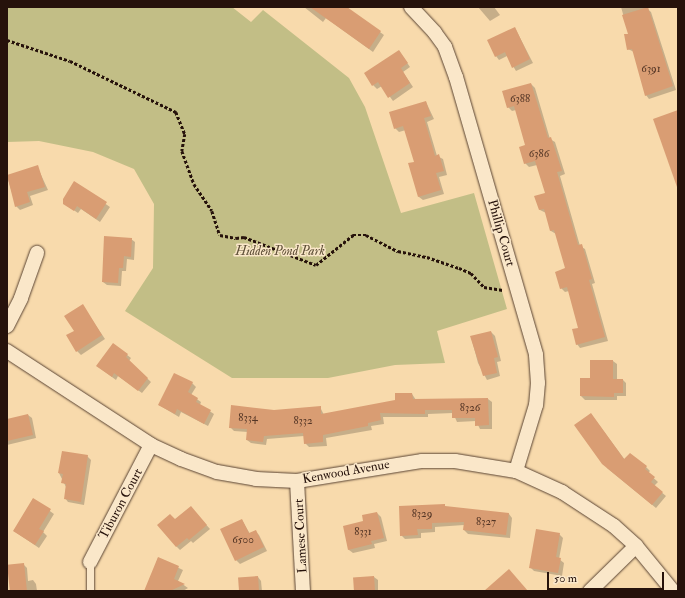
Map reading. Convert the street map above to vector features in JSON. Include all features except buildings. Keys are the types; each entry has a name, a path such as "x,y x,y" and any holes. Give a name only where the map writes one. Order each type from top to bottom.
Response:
{"street":[{"name":"Phillip Court","path":"412,7 435,33 444,47 456,77 536,356 538,383 531,425 516,471"},
{"path":"7,326 21,298 37,253"},
{"name":"Kenwood Avenue","path":"7,351 151,445 181,459 218,472 256,479 297,481 422,460 455,461 516,471 583,504 614,526 636,546 673,591"},
{"name":"Tiburon Court","path":"90,562 151,445"},
{"name":"Lamese Court","path":"297,481 303,591"},
{"path":"590,591 636,546"}],"lane":[{"path":"90,562 90,591"}],"path":[{"path":"7,40 70,61 176,112 185,134 182,151 194,184 212,211 220,235 236,238 244,237 316,265 353,235 366,235 398,252 426,257 459,268 471,274 484,286 518,292"}],"green space":[{"name":"Hidden Pond Park","path":"7,7 232,7 251,22 263,10 349,78 365,107 401,213 474,193 507,309 437,331 445,363 395,365 328,378 232,378 125,311 153,268 154,204 134,169 93,152 39,141 7,142"}]}
